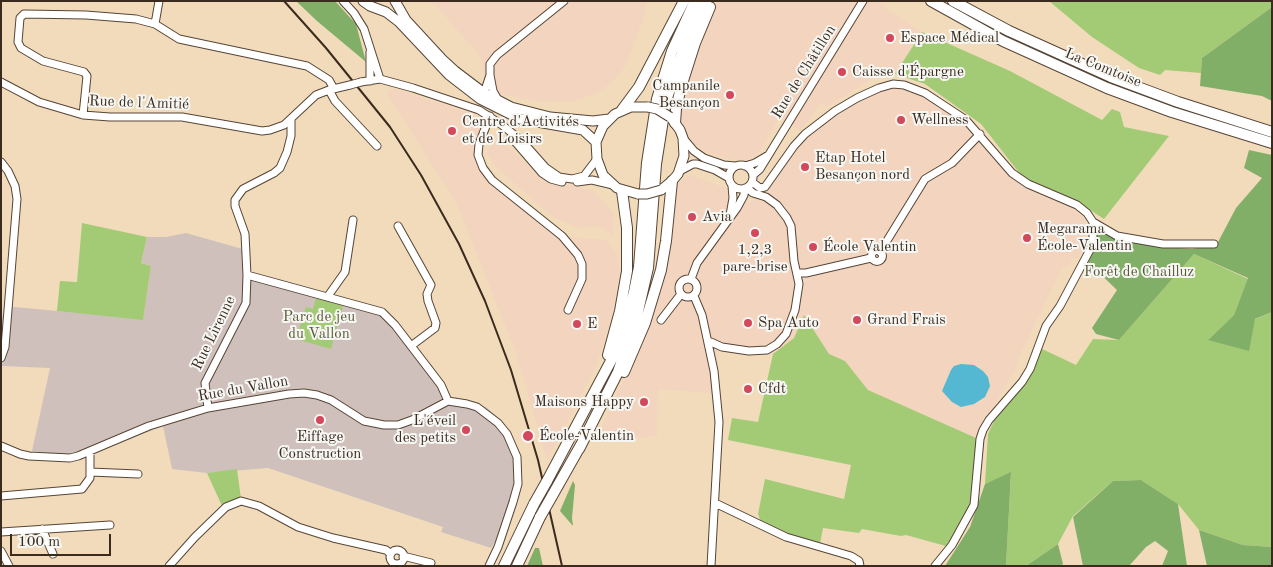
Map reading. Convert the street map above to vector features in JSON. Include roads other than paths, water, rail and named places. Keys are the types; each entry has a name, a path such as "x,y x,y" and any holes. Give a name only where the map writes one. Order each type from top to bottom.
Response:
{"highway":[{"path":"622,110 639,87 684,1"},
{"path":"504,566 534,504 594,396 620,343 639,267 647,163 661,84 672,51 695,1"},
{"path":"579,449 618,372 636,320 648,268 656,164 666,101 685,44 706,1"},
{"path":"672,120 695,43 712,1"},
{"name":"La Comtoise","path":"931,1 1004,41 1107,88 1172,112 1272,144"},
{"name":"La Comtoise","path":"953,1 1009,31 1111,78 1272,132"},
{"path":"517,566 540,517 624,374 646,323 664,256 672,181"},
{"path":"594,396 616,330 626,282 628,228 622,191"}],"main road":[{"path":"363,1 386,12 399,22 461,85 520,119 583,130 596,142"},
{"path":"375,8 389,1"},
{"path":"395,1 406,20 442,59 455,72 498,105 550,117 587,120 608,119"},
{"path":"648,106 658,109 672,120 683,138 684,156 680,171 661,190 647,194 622,191 604,175 597,160 596,142 608,119 622,110 630,107 648,106"}],"street":[{"path":"154,24 159,1"},
{"path":"343,1 354,13 364,29 380,80"},
{"path":"498,105 493,91 490,64 497,55 564,1"},
{"name":"Rue de Châtillon","path":"691,279 698,263 730,218 749,183 760,169 863,1"},
{"path":"83,114 87,76 84,72 43,61 21,48 18,42 20,18 24,14 86,15 136,19 154,24 178,39 307,66 329,80 335,101 378,146"},
{"path":"370,46 370,81"},
{"path":"484,93 490,75"},
{"name":"Rue de l'Amitié","path":"1,82 39,102 83,114 110,117 182,116 262,131 277,128 291,119 316,96 331,89 380,80 466,104 490,116 522,141 546,168 559,177 572,179 584,176 597,160"},
{"path":"732,186 738,189 749,183 764,188 794,146 817,124 858,98 892,84 904,85 925,92 966,120 1012,173 1028,184 1077,205 1087,213 1092,222 1092,244 1060,306 1046,326 1030,369 1022,382 989,420 983,430 980,439 974,505 952,545 935,566"},
{"path":"490,116 479,144 478,155 483,168 492,180 562,236 578,255 582,264 582,279 568,310"},
{"name":"Rue Lirenne","path":"208,408 205,383 246,303 245,234 235,206 235,200 243,188 274,173 280,168 291,136 291,119"},
{"name":"Rue de l'Amitié","path":"502,125 542,173 551,179 570,183 592,180 613,185"},
{"path":"798,273 806,273 871,258 875,262 879,261 882,257 880,252 924,179 952,163 980,134"},
{"path":"683,138 694,151 704,158 724,165 745,166 767,156"},
{"path":"1,162 16,186 16,199 5,347 1,358"},
{"path":"680,171 693,164 697,164 729,178"},
{"path":"730,218 733,198 729,178 730,171 736,166"},
{"path":"708,343 712,342 722,347 749,351 767,350 777,344 786,334 795,310 799,284 794,261 792,236 787,218 774,202 753,193 749,183 750,170 745,166"},
{"path":"328,296 345,272 353,220"},
{"path":"1092,222 1117,236 1163,244 1214,244"},
{"path":"398,226 431,285 427,294 436,323 435,328 429,334 412,346"},
{"path":"247,274 382,312 412,346 441,385 448,401 477,407 498,423 507,434 517,456 518,484 498,547 489,566"},
{"path":"685,279 691,279 698,286 694,296 688,298 681,294 679,289 680,283 685,279"},
{"path":"661,320 681,294"},
{"path":"694,296 702,315 714,371 720,422 711,566"},
{"name":"Rue du Vallon","path":"1,446 30,456 70,458 90,452 149,426 208,408 289,394 304,393 317,395 331,400 364,421 384,425 398,425 412,420 448,401"},
{"path":"1,496 82,489 88,483 90,452"},
{"path":"90,472 138,474"},
{"path":"169,566 226,507 241,501 259,506 298,527 333,538 386,550 391,554 398,551 403,557 407,556 431,562"},
{"path":"715,503 786,538 851,556 859,561 860,566"},
{"path":"1,532 110,525"},
{"path":"42,529 53,554"},
{"path":"1,551 9,566"}],"water":[{"path":"961,364 974,365 983,371 988,377 990,386 985,397 974,404 961,407 952,402 942,391 951,370 954,366"}],"railway":[{"path":"284,1 326,48 390,127 421,175 459,244 485,301 511,370 538,460 562,566"}],"place":[{"name":"Espace Médical","path":"890,38"},
{"name":"Caisse d'Épargne","path":"842,72"},
{"name":"Campanile Besançon","path":"730,95"},
{"name":"Wellness","path":"901,120"},
{"name":"Centre d'Activités et de Loisirs","path":"452,131"},
{"name":"Etap Hotel Besançon nord","path":"805,167"},
{"name":"Avia","path":"692,217"},
{"name":"1,2,3 pare-brise","path":"755,233"},
{"name":"Megarama École-Valentin","path":"1027,238"},
{"name":"École Valentin","path":"813,247"},
{"name":"Grand Frais","path":"857,320"},
{"name":"Spa Auto","path":"748,323"},
{"name":"E","path":"577,324"},
{"name":"Cfdt","path":"748,389"},
{"name":"Maisons Happy","path":"644,402"},
{"name":"Eiffage Construction","path":"320,420"},
{"name":"L'éveil des petits","path":"466,430"},
{"name":"École-Valentin","path":"528,436"}],"park label":[{"name":"Forêt de Chailluz","path":"1139,272"},
{"name":"Parc de jeu du Vallon","path":"319,326"}]}
